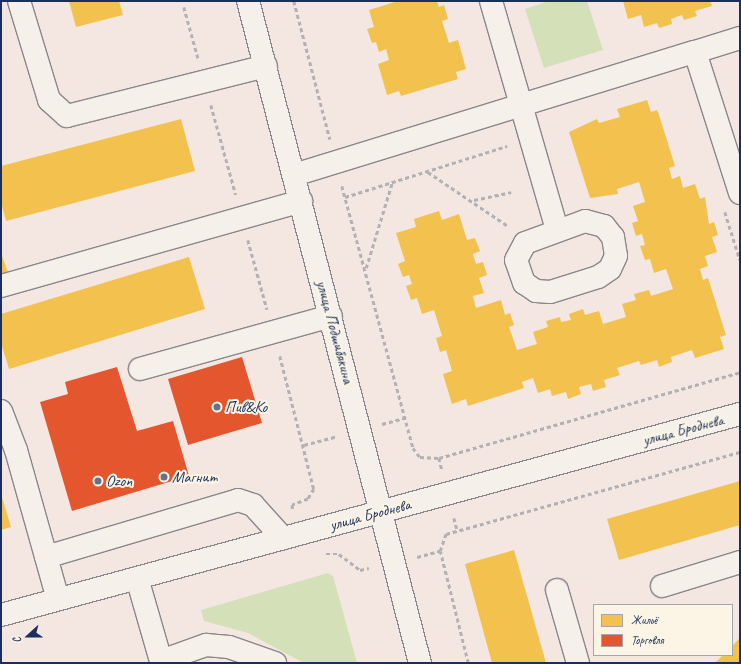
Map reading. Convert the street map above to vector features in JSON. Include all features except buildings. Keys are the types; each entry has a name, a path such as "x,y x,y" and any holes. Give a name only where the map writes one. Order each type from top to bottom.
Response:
{"main road":[{"path":"20,1 49,100 67,116 205,83 266,66"},
{"name":"улица Подшибякина","path":"248,1 420,663"},
{"path":"491,1 557,230"},
{"path":"294,175 740,38"},
{"path":"695,52 740,193"},
{"path":"1,286 301,201"},
{"path":"140,369 331,316"},
{"path":"1,414 16,450 58,600"},
{"name":"улица Броднева","path":"1,615 740,414"},
{"path":"46,557 238,500 253,505 283,538"},
{"path":"662,586 740,562"},
{"path":"137,578 159,662 206,645 229,647 275,663"},
{"path":"558,590 578,663"}],"path":[{"path":"294,1 413,448 420,457 429,460 740,372"},
{"path":"184,7 273,332 314,489 308,499 292,505"},
{"path":"345,197 515,144"},
{"path":"427,171 474,201 515,230"},
{"path":"366,269 392,183"},
{"path":"474,201 511,192"},
{"path":"468,663 440,551 446,534 740,452"}],"green space":[{"path":"549,1 587,1 603,50 544,68 525,9"},
{"path":"328,573 333,576 357,663 304,663 248,633 204,621 201,610"}],"place":[{"name":"Пив&Ко","path":"217,407"},
{"name":"Магнит","path":"164,477"},
{"name":"Ozon","path":"98,481"}]}
